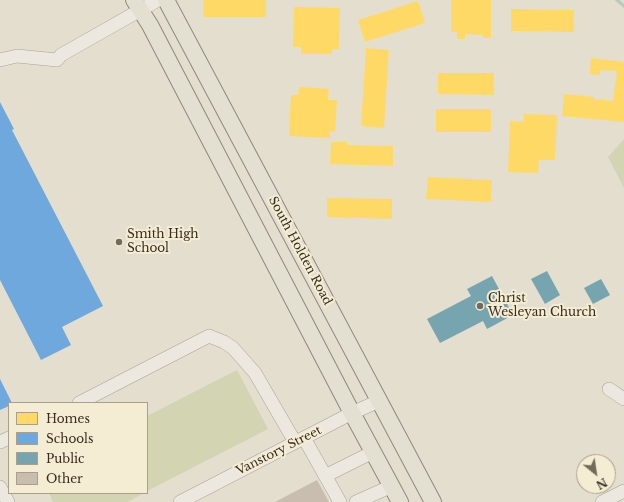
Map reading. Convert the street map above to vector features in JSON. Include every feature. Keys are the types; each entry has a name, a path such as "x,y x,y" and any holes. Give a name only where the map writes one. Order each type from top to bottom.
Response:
{"main road":[{"name":"South Holden Road","path":"166,0 433,502"},
{"path":"137,5 150,25 400,502"}],"street":[{"path":"0,60 17,56 57,60 61,55 137,5 158,0"},
{"path":"81,402 209,336 224,342 233,348 255,373 326,476 340,502"},
{"path":"609,388 624,400"},
{"name":"Vanstory Street","path":"180,502 352,413 379,401"},
{"path":"326,476 373,452"},
{"path":"356,502 392,486"},
{"path":"0,487 8,502"},
{"path":"602,502 624,491"}],"green space":[{"path":"624,139 624,188 608,157"},
{"path":"237,370 268,429 148,490 148,415"},
{"path":"49,494 142,494 127,502 53,502"}],"building: Homes":[{"path":"203,0 266,0 266,17 203,17"},
{"path":"451,0 491,0 491,38 483,38 483,35 465,34 465,39 457,39 457,32 451,32"},
{"path":"418,1 425,23 365,42 358,20"},
{"path":"294,7 340,8 339,49 332,49 332,54 301,54 301,47 293,47"},
{"path":"511,9 574,10 574,32 511,31"},
{"path":"366,48 389,50 384,128 361,126"},
{"path":"591,58 624,62 624,122 562,116 564,94 594,97 594,99 613,101 617,71 600,70 600,75 590,74"},
{"path":"438,73 494,73 494,95 438,94"},
{"path":"299,87 329,89 328,100 337,100 335,132 330,131 330,138 289,136 291,95 298,95"},
{"path":"436,109 491,109 491,132 436,132"},
{"path":"524,114 557,115 555,160 539,160 538,173 508,172 510,121 523,122"},
{"path":"331,142 347,142 347,145 393,146 393,166 330,164"},
{"path":"428,177 492,180 491,202 426,199"},
{"path":"327,198 392,199 392,219 327,217"}],"building: Schools":[{"path":"0,102 14,129 12,130 103,306 62,327 71,345 41,360 0,280"},
{"path":"0,379 12,402 8,402 8,406 0,410"}],"building: Public":[{"path":"547,271 560,295 545,304 531,279"},
{"name":"Christ Wesleyan Church","path":"492,276 513,315 487,329 483,321 440,343 427,319 471,296 467,289"},
{"path":"601,279 610,295 593,304 584,288"}],"building: Other":[{"path":"317,480 329,502 275,502"}],"waterway":[{"path":"617,0 624,6"}],"place":[{"name":"Smith High School","path":"119,242"},
{"name":"Christ Wesleyan Church","path":"480,306"}]}
